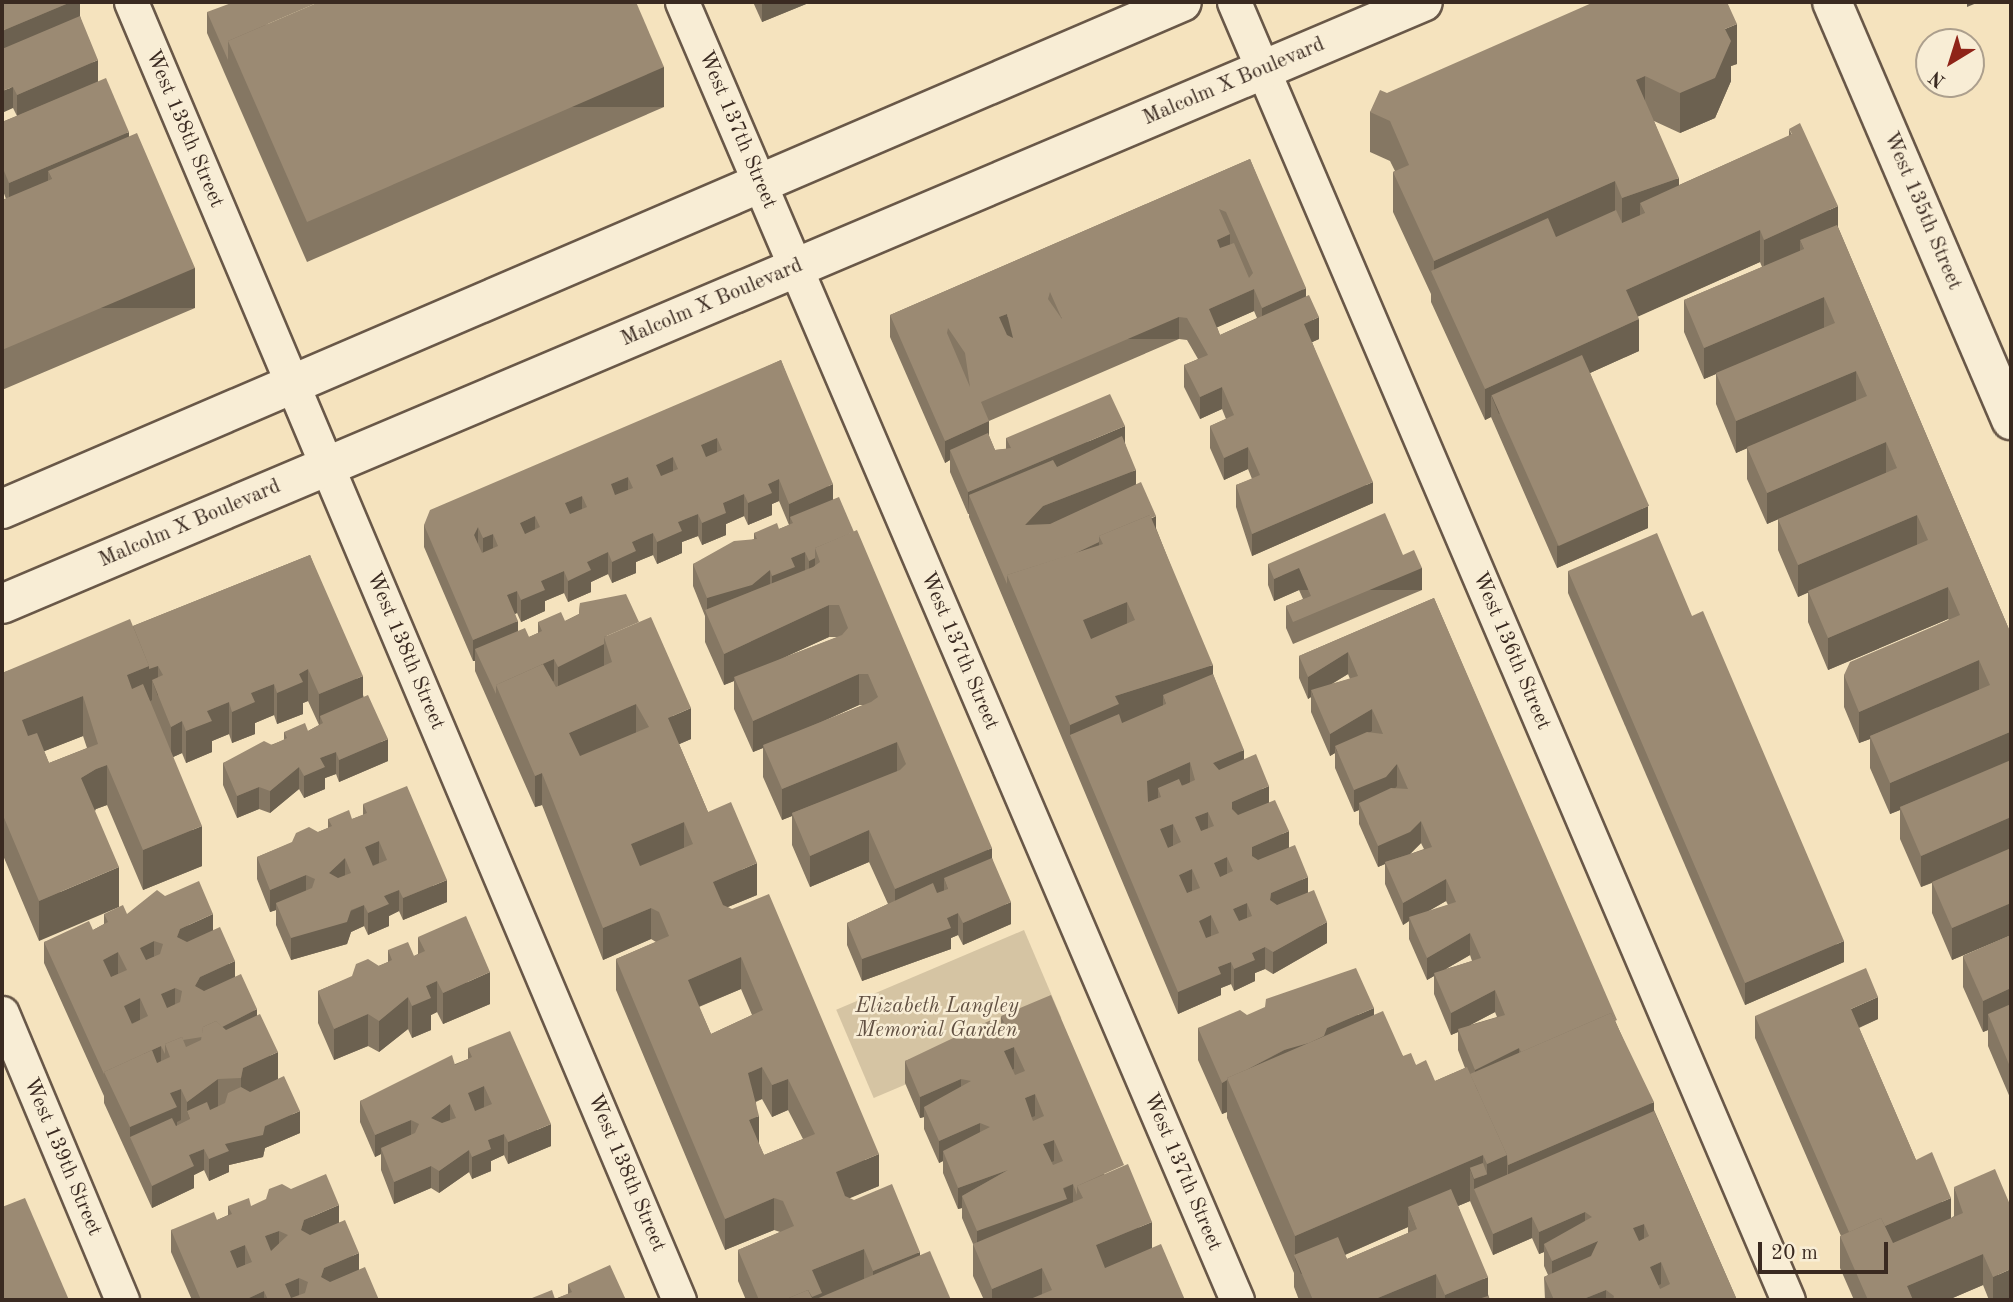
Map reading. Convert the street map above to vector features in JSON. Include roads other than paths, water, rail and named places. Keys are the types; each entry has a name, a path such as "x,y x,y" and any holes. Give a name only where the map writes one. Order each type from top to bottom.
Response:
{"main road":[{"path":"2,509 1182,2"},
{"name":"Malcolm X Boulevard","path":"2,604 1423,2"},
{"name":"West 135th Street","path":"1832,2 2011,420"}],"street":[{"name":"West 138th Street","path":"131,2 679,1300"},
{"name":"West 137th Street","path":"682,2 1237,1300"},
{"name":"West 136th Street","path":"1234,2 1788,1300"},
{"name":"West 139th Street","path":"2,1013 122,1300"}],"park label":[{"name":"Elizabeth Langley Memorial Garden","path":"937,1019"}]}
